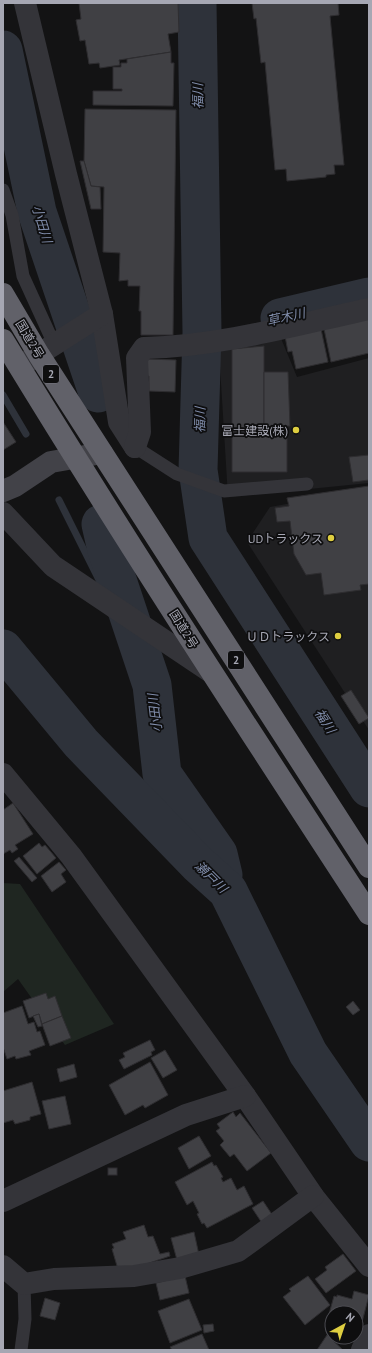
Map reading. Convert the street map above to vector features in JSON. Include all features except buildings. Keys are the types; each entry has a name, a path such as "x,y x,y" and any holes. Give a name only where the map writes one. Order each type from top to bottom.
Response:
{"highway":[{"name":"国道2号","path":"3,294 53,346 102,454 369,867"},
{"name":"国道2号","path":"3,340 211,672 369,914"}],"street":[{"path":"25,3 66,174 119,422 135,447"},
{"path":"135,447 140,432 137,358 144,348 175,347 219,342 369,309"},
{"path":"20,367 97,317"},
{"path":"3,491 15,486 51,462 135,447"},
{"path":"3,513 53,566 211,672"},
{"path":"3,774 71,856 314,1196 369,1266"},
{"path":"3,1201 186,1115 244,1096"},
{"path":"3,1266 24,1284 54,1279 134,1276 180,1268 238,1251 314,1196"},
{"path":"362,1350 369,1335"}],"lane":[{"path":"3,190 12,216 23,276 53,346"},
{"path":"135,447 177,474 224,491 306,484"},
{"path":"21,1350 25,1319 24,1284"}],"shaded area":[{"name":"富士建設(株)","path":"280,336 297,377 369,358 369,483 228,497 219,350"},
{"name":"ＵＤトラックス","path":"369,489 369,730 247,542 270,507"},
{"path":"3,883 20,884 114,1024 65,1045 18,979 3,992"}],"waterway":[{"name":"福川","path":"197,3 202,332 198,470 208,538 369,788"},
{"name":"小田川","path":"3,50 37,212 98,393"},
{"name":"草木川","path":"280,318 369,297"},
{"path":"3,395 26,434"},
{"path":"59,500 105,592"},
{"name":"小田川","path":"101,524 107,550 152,685 162,774 218,854 223,875"},
{"path":"120,619 146,668"},
{"name":"瀬戸川","path":"3,649 81,743 198,864 228,891 308,1053 369,1142"}],"place":[{"name":"富士建設(株)","path":"296,430"},
{"name":"UDトラックス","path":"331,538"},
{"name":"ＵＤトラックス","path":"338,636"}]}
